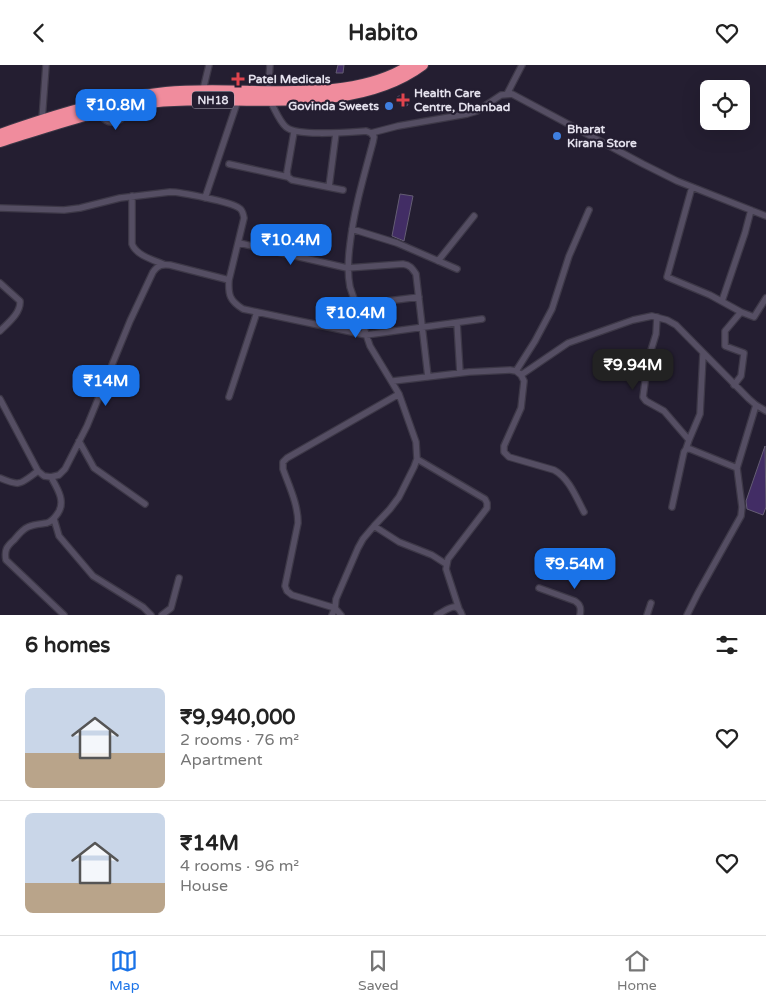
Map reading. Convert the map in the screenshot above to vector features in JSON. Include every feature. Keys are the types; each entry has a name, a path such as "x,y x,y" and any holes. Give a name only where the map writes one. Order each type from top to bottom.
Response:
{"highway":[{"name":"NH18","path":"0,142 121,108 156,102 238,100 349,87 384,78 410,65"},
{"name":"NH18","path":"0,133 94,105 168,92 204,91 330,98 369,91 403,79 423,65"}],"street":[{"path":"42,120 46,65"},
{"path":"204,91 209,65"},
{"path":"270,65 269,96 283,124 294,132 336,133 366,131 372,133 398,126 467,114 477,111 501,95 507,94 517,96 677,181 766,216"},
{"path":"507,94 522,65"},
{"path":"205,198 238,100"},
{"path":"288,177 287,173 294,132"},
{"path":"329,187 336,133"},
{"path":"332,615 336,599 363,539 399,497 417,459 416,442 399,394 376,356 366,335 350,287 347,268 359,192 374,142 372,133"},
{"path":"229,164 288,177 292,180 343,190"},
{"path":"692,187 667,277 710,295 754,317 766,298"},
{"path":"0,208 71,210 112,199 177,192 205,198 238,206 243,211 244,218 230,280 230,295 234,304 243,309 366,335 482,319"},
{"path":"132,197 132,244 134,249 163,265"},
{"path":"519,373 552,309 569,256 589,210"},
{"path":"722,301 751,210"},
{"path":"438,261 474,216"},
{"path":"352,229 397,243 457,269"},
{"path":"238,243 347,268 402,264 413,268 416,274 428,377"},
{"path":"0,399 38,471 51,477 59,475 65,469 87,426 130,321 156,267 170,265 230,280"},
{"path":"0,283 20,301 20,305 18,311 0,331"},
{"path":"356,305 419,297"},
{"path":"229,397 257,312"},
{"path":"734,385 741,376 744,353 725,346 725,331 742,312"},
{"path":"519,373 568,343 632,320 646,316 657,317 676,325 734,385 756,405 766,411"},
{"path":"657,317 656,334 648,360 643,397 646,401 664,411 688,440"},
{"path":"457,323 460,373"},
{"path":"672,507 684,452 700,414 704,354"},
{"path":"392,381 460,373 510,370 519,373 524,381 521,408 504,446 504,452 509,457 554,470 560,474 565,479 584,512"},
{"path":"341,615 335,608 292,595 285,586 298,516 283,469 283,462 399,394"},
{"path":"687,615 741,516 742,507 737,468 756,405"},
{"path":"79,441 94,468 145,504"},
{"path":"686,449 737,468"},
{"path":"417,459 485,499 487,503 487,508 446,564 460,612"},
{"path":"0,478 17,484 22,483 38,471"},
{"path":"51,477 61,498 61,509 54,519 49,522 31,525 26,528 8,545 5,555 6,559 64,615"},
{"path":"54,519 59,536 93,576 143,607 151,615"},
{"path":"374,526 399,541 432,555 446,564"},
{"path":"162,615 171,608 179,578"},
{"path":"538,588 575,601 581,609 580,615"},
{"path":"647,615 651,603"},
{"path":"438,615 451,607 455,607 460,612"}],"building":[{"path":"338,65 344,65 343,73 336,73"},
{"path":"403,94 408,105 402,108 397,97"},
{"path":"400,194 413,196 404,241 392,236"},
{"path":"765,446 766,507 763,515 747,509 746,501"}],"place":[{"name":"Patel Medicals","path":"238,79"},
{"name":"Health Care Centre, Dhanbad","path":"403,100"},
{"name":"Govinda Sweets","path":"389,106"},
{"name":"Bharat Kirana Store","path":"557,136"}]}
